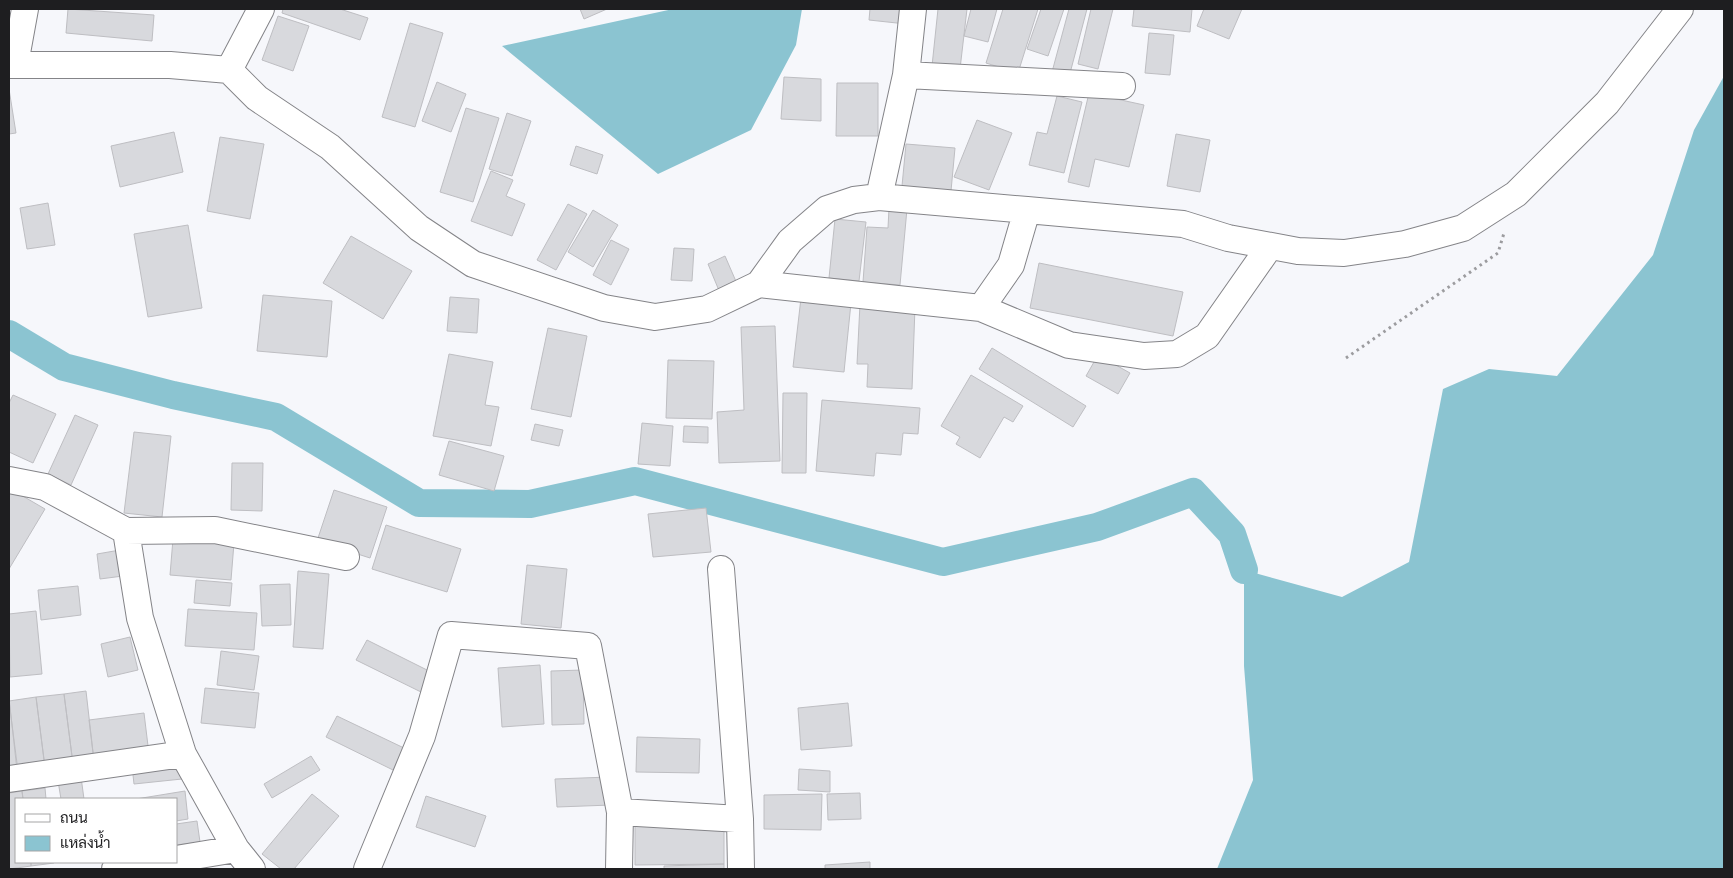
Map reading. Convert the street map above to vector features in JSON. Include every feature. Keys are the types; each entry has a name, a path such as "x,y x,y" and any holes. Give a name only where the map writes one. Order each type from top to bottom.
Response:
{"street":[{"path":"24,9 12,64 161,65 230,70 257,98 330,146 419,228 473,264 604,308 655,318 707,309 759,284 790,241 827,209 854,200 879,197 1183,224 1228,238 1298,251 1344,252 1405,244 1462,228 1516,194 1607,103 1680,9"},
{"path":"230,70 261,9"},
{"path":"879,197 906,75 913,9"},
{"path":"906,75 1122,86"},
{"path":"981,308 1011,265 1027,210"},
{"path":"759,284 981,308 1069,345 1144,356 1176,354 1207,336 1270,246"},
{"path":"9,480 45,487 126,531 215,530 346,557"},
{"path":"126,531 140,618 183,754 236,848 252,869"},
{"path":"721,570 740,819 741,869"},
{"path":"367,869 422,736 451,635 588,646 620,812 619,869"},
{"path":"9,779 183,754"},
{"path":"620,812 740,819"},
{"path":"178,859 236,848"},
{"path":"115,869 152,863"}],"path":[{"path":"1346,358 1498,253 1516,194"}],"water":[{"path":"673,9 802,9 796,45 751,130 658,174 502,46"},
{"path":"1724,76 1724,869 1217,869 1253,780 1244,666 1244,570 1342,597 1409,562 1443,389 1489,369 1557,376 1653,255 1694,130"}],"building":[{"path":"68,9 154,15 152,41 66,33"},
{"path":"283,9 340,9 368,18 360,40 282,13"},
{"path":"580,9 607,9 584,19"},
{"path":"870,9 907,9 906,24 869,20"},
{"path":"938,9 967,9 960,69 932,66"},
{"path":"971,9 997,9 988,42 964,36"},
{"path":"1003,9 1038,9 1018,73 986,63"},
{"path":"1041,9 1064,9 1048,56 1027,49"},
{"path":"1069,9 1087,9 1069,77 1052,72"},
{"path":"1091,9 1113,9 1098,69 1078,64"},
{"path":"1134,9 1192,9 1190,32 1132,26"},
{"path":"1204,9 1242,9 1229,39 1197,26"},
{"path":"278,16 309,26 293,71 262,60"},
{"path":"410,23 443,33 415,127 382,117"},
{"path":"1149,33 1174,35 1170,75 1145,73"},
{"path":"784,77 821,79 821,121 781,119"},
{"path":"437,82 466,94 451,132 422,121"},
{"path":"837,83 878,83 878,136 836,136"},
{"path":"9,89 16,133 9,134"},
{"path":"1089,93 1144,105 1129,167 1095,159 1089,187 1068,182"},
{"path":"1057,96 1082,102 1064,173 1029,165 1037,132 1047,134"},
{"path":"466,108 499,118 473,202 440,192"},
{"path":"507,113 531,121 512,176 489,169"},
{"path":"977,120 1012,133 989,190 954,177"},
{"path":"174,132 183,172 120,187 111,146"},
{"path":"1176,134 1210,140 1200,192 1167,186"},
{"path":"220,137 264,144 250,219 207,211"},
{"path":"906,144 955,148 951,191 902,186"},
{"path":"576,146 603,155 597,174 570,165"},
{"path":"491,171 513,180 506,196 525,204 512,236 471,221"},
{"path":"48,203 55,245 27,249 20,208"},
{"path":"568,204 587,214 556,270 537,260"},
{"path":"889,208 907,209 900,285 863,282 867,227 888,228"},
{"path":"593,210 618,225 593,267 568,252"},
{"path":"835,219 866,222 859,281 829,278"},
{"path":"188,225 202,308 148,317 134,234"},
{"path":"351,236 412,271 383,319 323,283"},
{"path":"611,240 629,249 611,285 593,275"},
{"path":"674,248 694,249 692,281 671,280"},
{"path":"725,256 738,286 720,293 708,264"},
{"path":"1039,263 1183,292 1173,336 1030,308"},
{"path":"263,295 332,301 327,357 257,351"},
{"path":"450,297 479,299 477,333 447,331"},
{"path":"801,298 851,303 844,372 793,367"},
{"path":"860,304 915,307 912,389 867,387 868,364 857,364"},
{"path":"775,326 780,461 719,463 717,412 744,410 741,327"},
{"path":"548,328 587,336 571,417 531,409"},
{"path":"992,348 1086,406 1073,427 979,369"},
{"path":"449,354 493,362 485,405 499,407 491,446 433,436"},
{"path":"1098,355 1130,373 1118,394 1086,376"},
{"path":"668,360 714,361 712,419 666,418"},
{"path":"971,375 1023,406 1013,422 1004,417 980,458 956,444 960,437 941,426"},
{"path":"783,393 807,393 806,473 782,473"},
{"path":"13,395 56,414 33,463 9,452 9,403"},
{"path":"822,400 920,408 918,434 903,433 901,455 876,453 874,476 816,471"},
{"path":"75,415 98,425 71,485 48,474"},
{"path":"642,423 673,426 670,466 638,464"},
{"path":"535,424 563,430 559,446 531,440"},
{"path":"684,426 708,427 708,443 683,442"},
{"path":"134,432 171,436 162,517 124,513"},
{"path":"449,441 504,456 494,491 439,475"},
{"path":"232,463 263,463 262,511 231,510"},
{"path":"9,488 45,509 9,569"},
{"path":"334,490 387,507 370,558 317,541"},
{"path":"706,508 711,552 653,557 648,514"},
{"path":"386,525 461,549 447,592 372,569"},
{"path":"173,539 234,543 231,580 170,575"},
{"path":"120,550 123,576 100,579 97,554"},
{"path":"527,565 567,569 561,628 521,624"},
{"path":"298,571 329,574 323,649 293,647"},
{"path":"196,580 232,583 230,606 194,603"},
{"path":"290,584 291,625 262,626 260,585"},
{"path":"78,586 81,615 41,620 38,590"},
{"path":"188,609 257,613 254,650 185,646"},
{"path":"36,611 42,674 10,677 9,614"},
{"path":"130,637 138,670 108,677 101,644"},
{"path":"367,640 431,672 421,692 356,660"},
{"path":"221,651 259,656 254,690 217,685"},
{"path":"540,665 544,724 502,727 498,668"},
{"path":"583,670 584,724 552,725 551,671"},
{"path":"205,688 259,693 255,728 201,723"},
{"path":"86,691 94,761 73,764 64,694"},
{"path":"64,694 73,764 45,768 36,697"},
{"path":"36,697 45,767 18,771 9,701"},
{"path":"9,698 17,770 9,772"},
{"path":"848,703 852,746 801,750 798,708"},
{"path":"144,713 149,754 94,761 89,720"},
{"path":"337,716 404,748 393,770 326,737"},
{"path":"637,737 700,739 699,773 636,772"},
{"path":"311,756 320,770 272,798 264,784"},
{"path":"181,761 182,779 134,784 132,766"},
{"path":"799,769 830,771 830,792 798,790"},
{"path":"81,777 84,798 61,798 58,781"},
{"path":"609,777 611,805 557,807 555,779"},
{"path":"45,788 46,798 23,798 22,791"},
{"path":"22,791 23,798 15,798 15,863 31,863 31,866 9,869 9,793"},
{"path":"185,791 188,819 178,821 178,798 142,798"},
{"path":"860,793 861,819 828,820 827,794"},
{"path":"312,794 339,816 294,869 281,869 262,854"},
{"path":"822,794 821,830 764,829 764,795"},
{"path":"426,796 486,816 475,847 416,827"},
{"path":"197,821 200,842 178,845 178,824"},
{"path":"635,823 724,823 724,864 635,865"},
{"path":"870,862 870,869 825,869 825,865"},
{"path":"31,863 54,863 31,866"},
{"path":"724,864 724,869 664,869 664,866"}],"waterway":[{"path":"9,334 64,367 173,395 276,417 419,503 530,504 635,481 943,562 1097,527 1193,492 1232,534 1244,570"}]}
